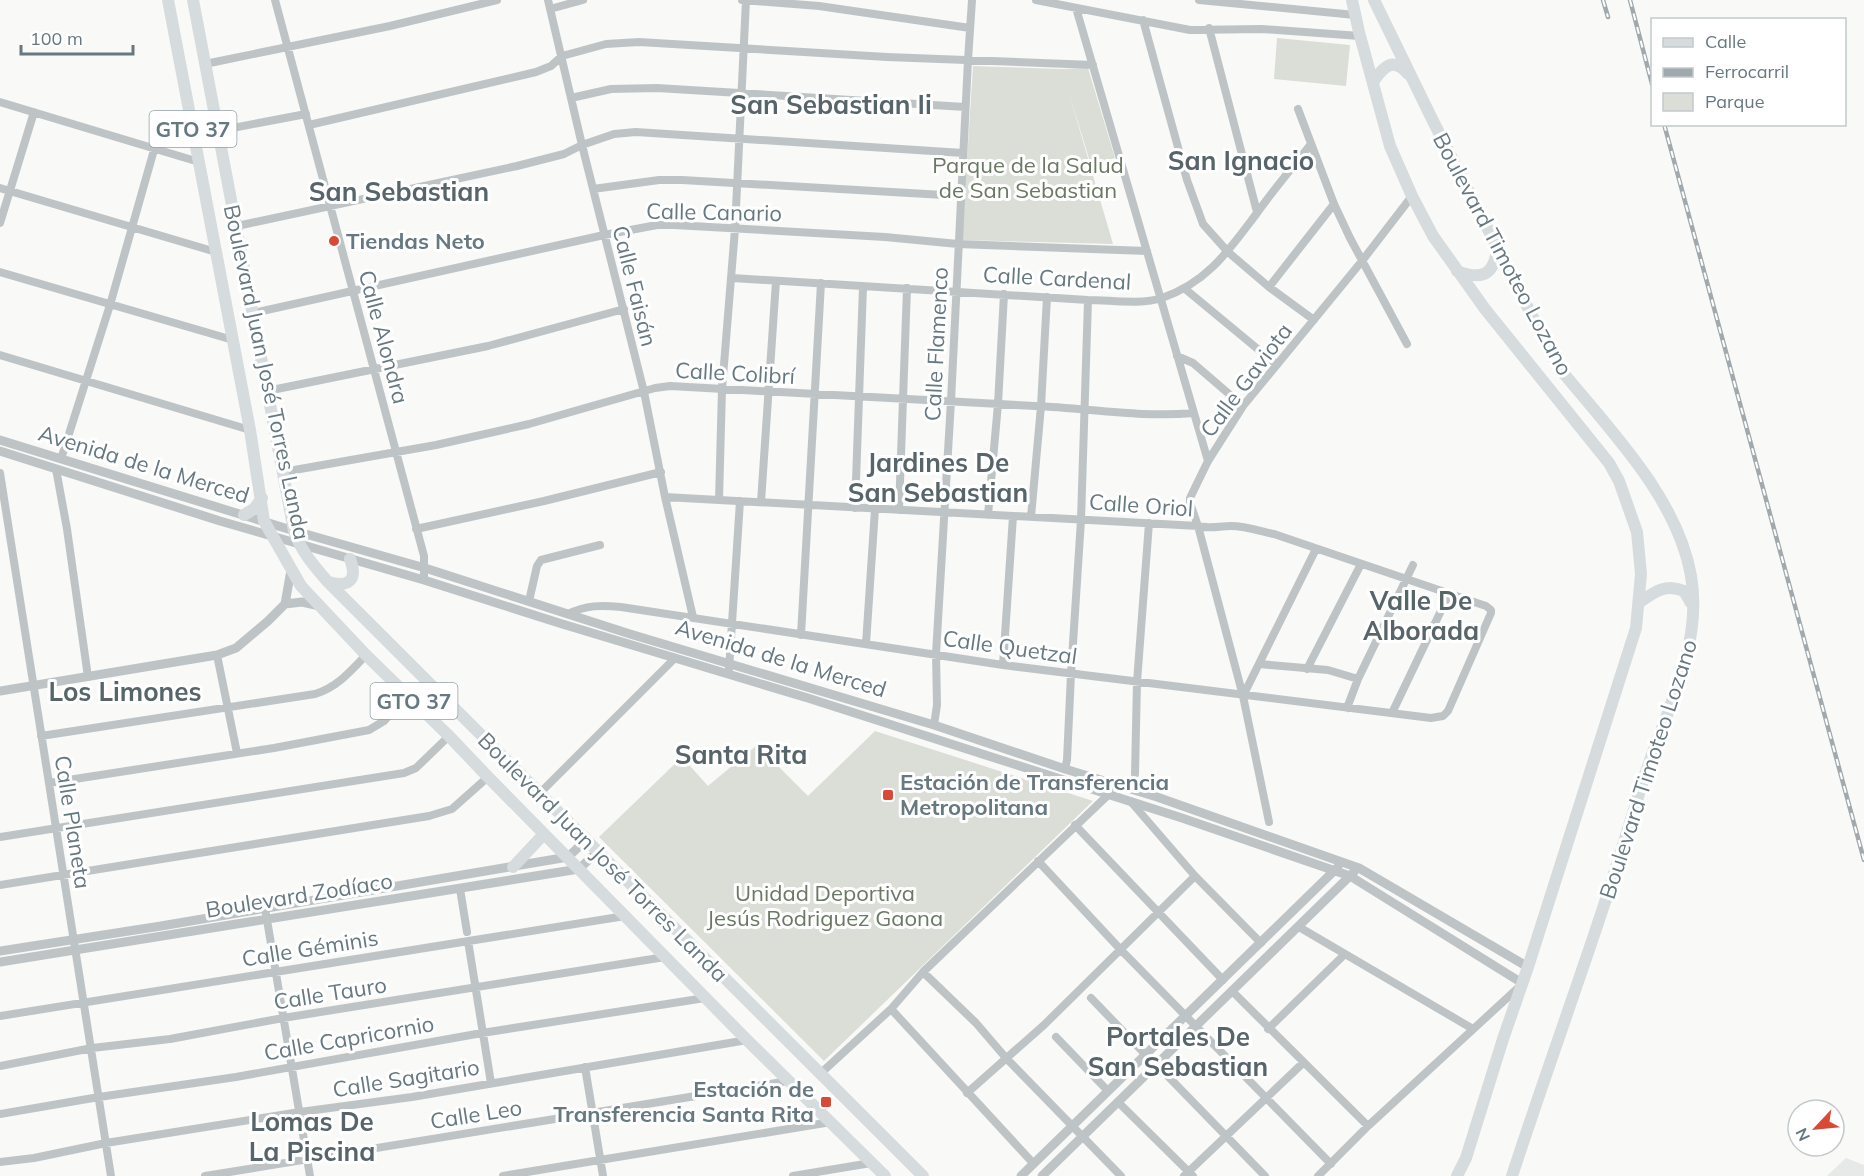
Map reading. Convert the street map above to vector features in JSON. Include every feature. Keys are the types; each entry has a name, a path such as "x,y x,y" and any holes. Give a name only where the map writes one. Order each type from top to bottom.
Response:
{"main road":[{"name":"Boulevard Juan José Torres Landa","path":"168,0 250,430 264,521 291,570 302,586 366,655 449,736 705,998 885,1176"},
{"name":"Boulevard Juan José Torres Landa","path":"193,0 283,472 297,537 310,562 923,1176"},
{"name":"Boulevard Timoteo Lozano","path":"1352,0 1390,146 1412,196 1433,236 1457,272 1609,463 1627,501 1637,532 1641,574 1636,628 1466,1158 1457,1176"},
{"name":"Boulevard Timoteo Lozano","path":"1374,0 1554,359 1638,465 1664,506 1681,541 1695,603 1691,642 1646,770 1512,1176"},
{"path":"1373,82 1380,71 1395,64 1405,71 1417,87"},
{"path":"1457,272 1476,276 1485,274 1492,269 1496,261 1497,248"},
{"path":"233,340 249,341 257,336"},
{"path":"237,362 250,357 262,360"},
{"path":"244,515 254,509 262,498"},
{"path":"328,582 344,584 352,579 354,573 350,559"},
{"path":"1640,602 1659,590 1669,587 1678,588 1688,596 1694,619"},
{"path":"513,867 544,834"}],"street":[{"name":"Calle Alondra","path":"275,0 424,556 424,580"},
{"path":"205,64 288,48 497,0"},
{"name":"Calle Faisán","path":"548,0 592,189 644,393 693,617"},
{"path":"550,9 583,0"},
{"path":"719,500 723,389 735,230 745,0 819,6 970,27"},
{"name":"Calle Flamenco","path":"934,725 937,705 936,654 972,0"},
{"path":"1036,0 1190,30 1358,26"},
{"path":"1199,0 1358,26"},
{"path":"1076,9 1208,461"},
{"path":"1143,20 1197,210 1209,232 1228,252 1269,287 1314,320"},
{"path":"1209,28 1257,212"},
{"path":"309,125 536,72 551,66 562,56 619,42 1093,65"},
{"path":"571,98 632,87 965,107"},
{"path":"0,102 199,162"},
{"path":"1298,109 1334,204 1407,344"},
{"path":"0,223 34,112"},
{"path":"217,131 306,114"},
{"path":"237,226 517,166 564,154 614,134 636,132 738,137 963,153"},
{"name":"Calle Cardenal","path":"732,278 1088,300 1161,298 1205,275 1228,252 1311,144"},
{"path":"88,677 59,464 87,381 154,150"},
{"path":"592,189 658,180 961,196"},
{"path":"0,188 216,252"},
{"name":"Calle Gaviota","path":"1269,822 1243,696 1190,498 1208,461 1242,406 1362,261 1412,196"},
{"path":"1269,287 1334,204"},
{"name":"Calle Canario","path":"253,313 657,225 885,237 958,244 1147,251"},
{"path":"0,272 233,340"},
{"path":"761,502 776,281"},
{"path":"801,635 821,283"},
{"path":"855,508 863,286"},
{"path":"899,510 907,288"},
{"path":"1184,288 1277,365"},
{"path":"988,515 998,404 1004,294"},
{"path":"1031,517 1041,406 1047,297"},
{"path":"1065,769 1081,520 1088,300"},
{"path":"267,391 488,346 624,309"},
{"path":"0,355 250,430"},
{"path":"1178,356 1193,363 1242,406"},
{"name":"Calle Colibrí","path":"283,472 395,450 436,445 529,424 655,388 670,386 1041,406 1127,413 1194,412"},
{"name":"Avenida de la Merced","path":"0,440 59,464 272,536 297,537 425,568 568,614 934,725 1344,861 1528,967"},
{"name":"Avenida de la Merced","path":"0,451 59,464 264,521 350,559 729,674 1335,870 1350,876 1521,984"},
{"path":"416,529 544,501 660,472"},
{"name":"Calle Planeta","path":"0,473 111,1176"},
{"name":"Calle Oriol","path":"665,497 1149,523 1198,526 1209,529 1232,526 1251,528 1488,607 1491,613 1448,711"},
{"path":"729,674 740,501"},
{"path":"866,645 875,509"},
{"path":"1004,665 1013,516"},
{"path":"1135,774 1137,682 1149,523"},
{"path":"529,601 537,566 541,560 600,545"},
{"path":"1243,696 1316,549"},
{"path":"1307,669 1361,564"},
{"path":"1347,708 1358,679 1413,565"},
{"path":"0,692 217,655 236,648 285,604 291,570"},
{"path":"1392,713 1449,594"},
{"path":"285,604 302,602 321,607"},
{"name":"Calle Quetzal","path":"568,614 596,605 693,617 1004,665 1243,696 1431,718 1443,716 1448,711"},
{"path":"217,655 237,753"},
{"path":"41,736 303,697 328,690 344,678 366,655"},
{"path":"540,793 675,658"},
{"path":"1259,664 1336,671 1358,679"},
{"path":"49,783 369,730 384,721 407,695"},
{"path":"0,837 404,773 416,768 449,736"},
{"path":"0,885 429,816 453,809 488,777"},
{"path":"821,1073 891,1009 923,972 1108,795 1111,783"},
{"path":"1132,803 1195,876 1261,944"},
{"path":"1075,825 1223,980"},
{"name":"Boulevard Zodíaco","path":"0,962 74,944 567,857 587,840"},
{"path":"579,869 598,851"},
{"path":"1038,861 1120,950 1331,1164"},
{"path":"1021,1176 1344,861"},
{"path":"1045,1175 1359,868"},
{"name":"Boulevard Zodíaco","path":"0,951 267,920 579,869"},
{"path":"967,1093 1044,1025 1195,876"},
{"path":"460,889 491,1083"},
{"path":"265,909 310,1176"},
{"name":"Calle Géminis","path":"0,1016 276,972 468,937 625,916"},
{"path":"1299,927 1473,1029"},
{"path":"1268,1029 1345,954"},
{"name":"Calle Tauro","path":"0,1065 92,1048 171,1039 284,1018 665,957"},
{"path":"923,972 976,1023 1006,1058 1121,1176"},
{"path":"1318,1176 1368,1126 1521,984"},
{"path":"1232,992 1368,1126"},
{"name":"Calle Capricornio","path":"0,1114 236,1077 482,1033 705,998"},
{"path":"1091,998 1145,1054"},
{"path":"891,1009 1033,1163"},
{"path":"1056,1037 1108,1090"},
{"name":"Calle Sagitario","path":"0,1162 747,1040"},
{"path":"1118,1102 1189,1174 1303,1063"},
{"path":"1156,1064 1265,1176"},
{"path":"585,1067 603,1176"},
{"name":"Calle Leo","path":"205,1176 788,1081"},
{"path":"503,1176 831,1122"},
{"path":"793,1176 871,1163"}],"shaded area":[{"path":"1846,1158 1864,1165 1864,1176 1827,1176"}],"green space":[{"path":"1277,38 1350,45 1346,86 1274,79"},
{"name":"Parque de la Salud de San Sebastian","path":"973,66 1088,68 1115,158 1091,165 1068,90 1113,244 962,240"},
{"name":"Unidad Deportiva Jesús Rodriguez Gaona","path":"875,731 1093,801 824,1061 599,837 682,757 708,786 757,745 808,796"}],"railway":[{"path":"1603,0 1608,17"},
{"path":"1630,0 1651,80"},
{"path":"1665,126 1864,860"}],"place":[{"name":"Tiendas Neto","path":"334,241"},
{"name":"Estación de Transferencia Metropolitana","path":"888,795"},
{"name":"Estación de Transferencia Santa Rita","path":"826,1102"}],"district":[{"name":"San Sebastian Ii","path":"831,104"},
{"name":"San Ignacio","path":"1241,160"},
{"name":"San Sebastian","path":"399,191"},
{"name":"Jardines De San Sebastian","path":"938,477"},
{"name":"Valle De Alborada","path":"1421,615"},
{"name":"Los Limones","path":"125,691"},
{"name":"Santa Rita","path":"741,754"},
{"name":"Portales De San Sebastian","path":"1178,1051"},
{"name":"Lomas De La Piscina","path":"312,1136"}]}
